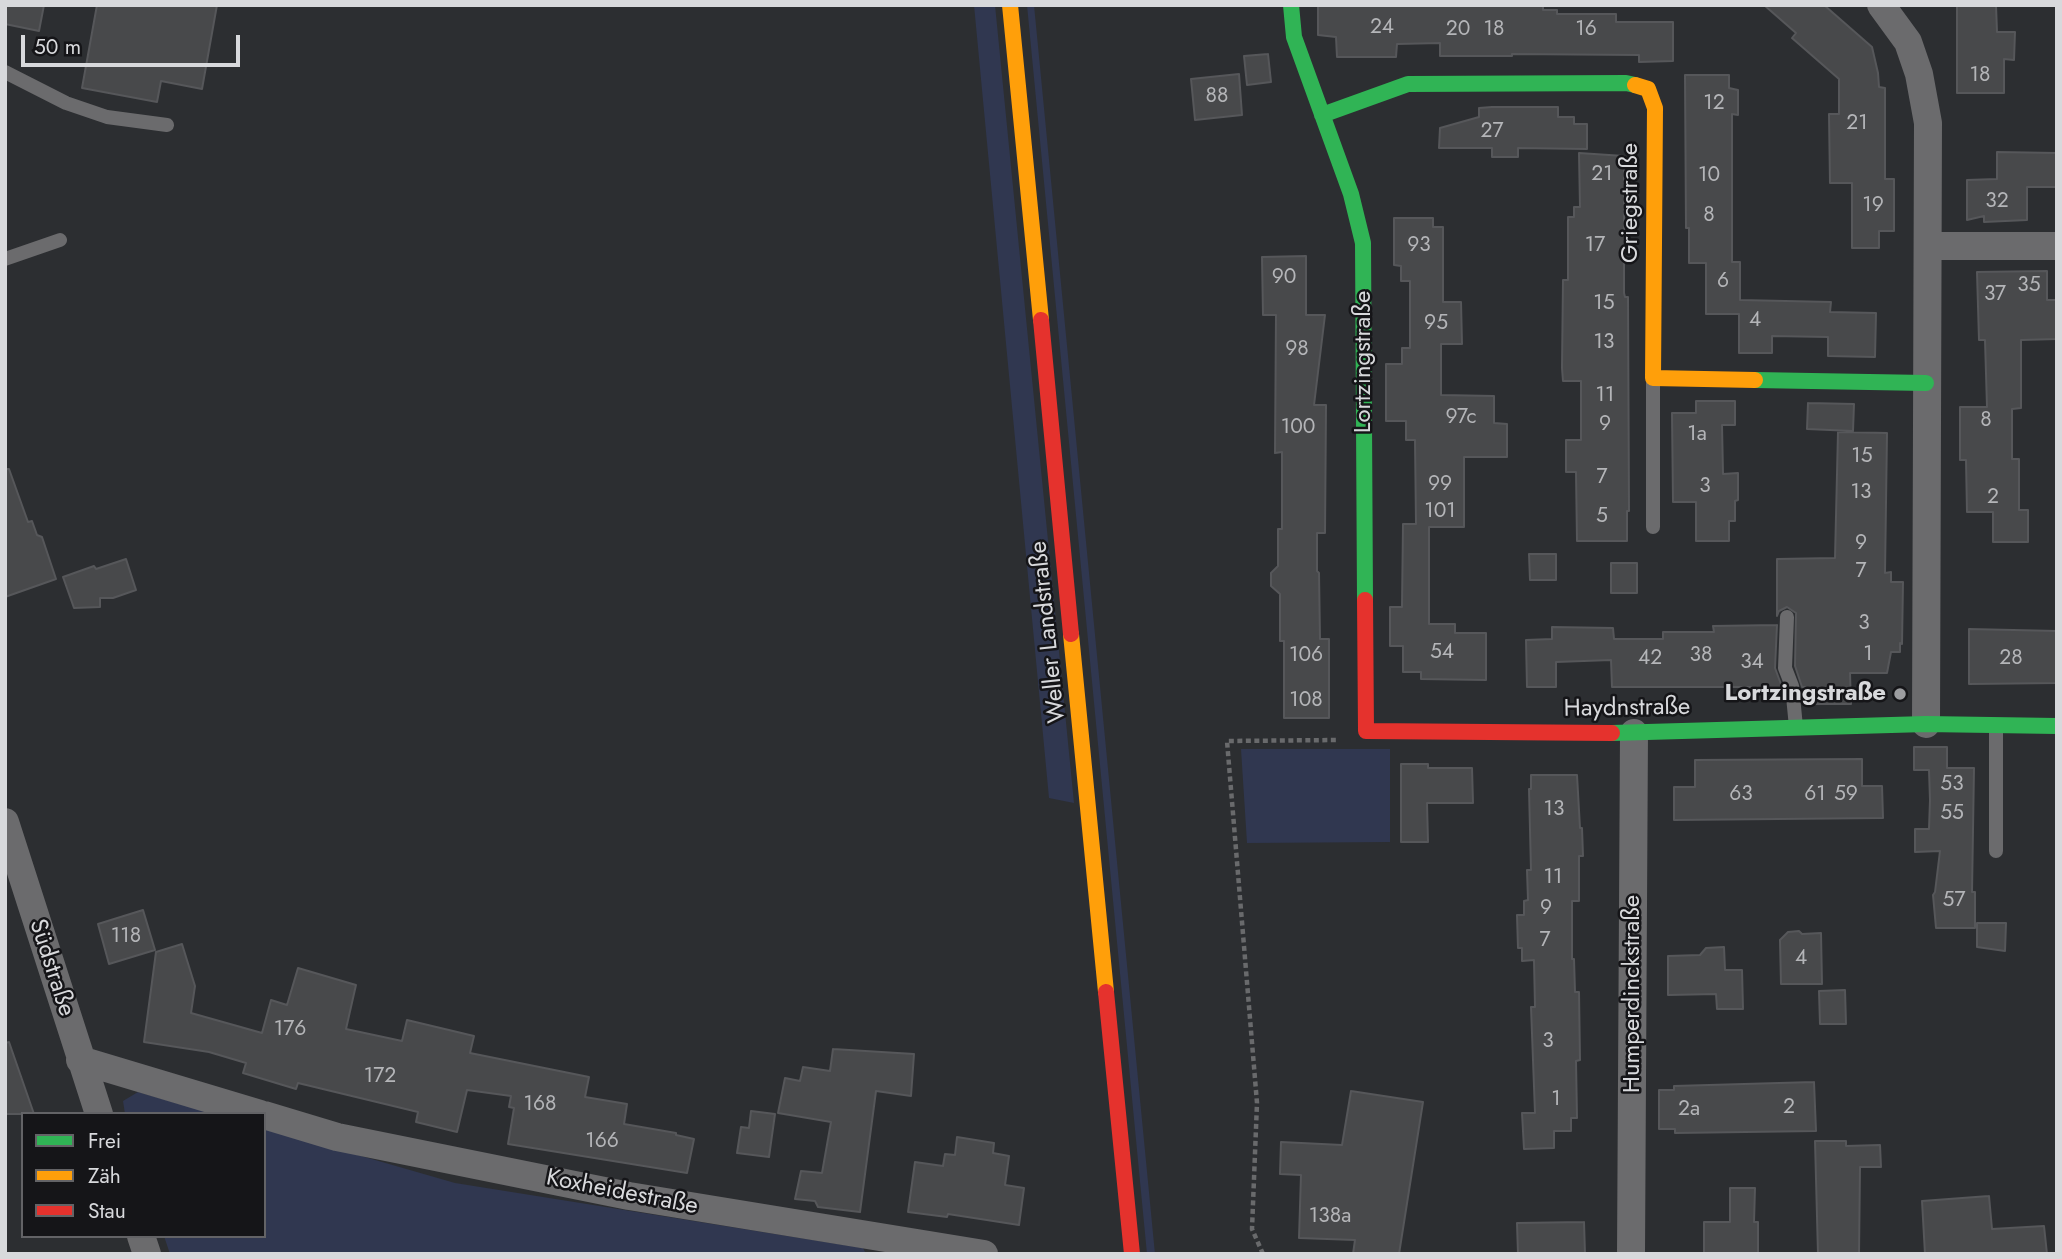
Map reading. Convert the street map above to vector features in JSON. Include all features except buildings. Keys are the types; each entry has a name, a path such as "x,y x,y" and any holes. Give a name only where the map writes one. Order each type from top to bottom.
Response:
{"street":[{"name":"Weller Landstraße","path":"1010,5 1132,1254"},
{"name":"Lortzingstraße","path":"1291,5 1294,37 1351,194 1363,243 1366,731"},
{"path":"1881,5 1908,42 1919,74 1928,123 1926,724"},
{"name":"Griegstraße","path":"1322,115 1408,83 1626,83 1647,89 1655,108 1653,378"},
{"path":"1928,246 2057,246"},
{"path":"1653,378 1926,383"},
{"name":"Haydnstraße","path":"1366,731 1634,733 1926,724 2057,726"},
{"name":"Humperdinckstraße","path":"1631,1254 1634,733"},
{"name":"Südstraße","path":"5,822 98,1112"},
{"name":"Koxheidestraße","path":"80,1059 255,1112"},
{"name":"Koxheidestraße","path":"266,1115 337,1137 629,1196 984,1254"}],"lane":[{"path":"5,72 66,103 107,117 167,125"},
{"path":"5,259 60,240"},
{"path":"1653,378 1653,527"},
{"path":"1787,617 1785,668 1792,686 1797,728"},
{"path":"1996,725 1996,851"}],"path":[{"path":"1264,1254 1252,1229 1257,1102 1227,741 1343,740 1366,731"}],"shaded area":[{"path":"974,5 995,5 1074,803 1049,798"},
{"path":"1027,5 1034,5 1155,1254 1147,1254"},
{"path":"1241,749 1390,749 1390,842 1247,843"},
{"path":"138,1092 208,1112 125,1112 123,1101"},
{"path":"266,1129 455,1183 863,1248 866,1254 170,1254 165,1238 266,1238"}],"traffic: fast":[{"path":"1291,5 1294,37 1351,194 1363,243 1365,600"},
{"path":"1322,115 1408,84 1635,85"},
{"path":"1755,380 1926,383"},
{"path":"1612,733 1926,724 2057,726"}],"traffic: slow":[{"path":"1010,5 1041,320"},
{"path":"1635,85 1648,89 1655,108 1653,378 1755,380"},
{"path":"1071,634 1106,992"}],"traffic: jam":[{"path":"1041,320 1071,634"},
{"path":"1365,600 1366,731 1612,733"},
{"path":"1106,992 1132,1254"}],"place":[{"name":"Lortzingstraße","path":"1900,694"}]}
